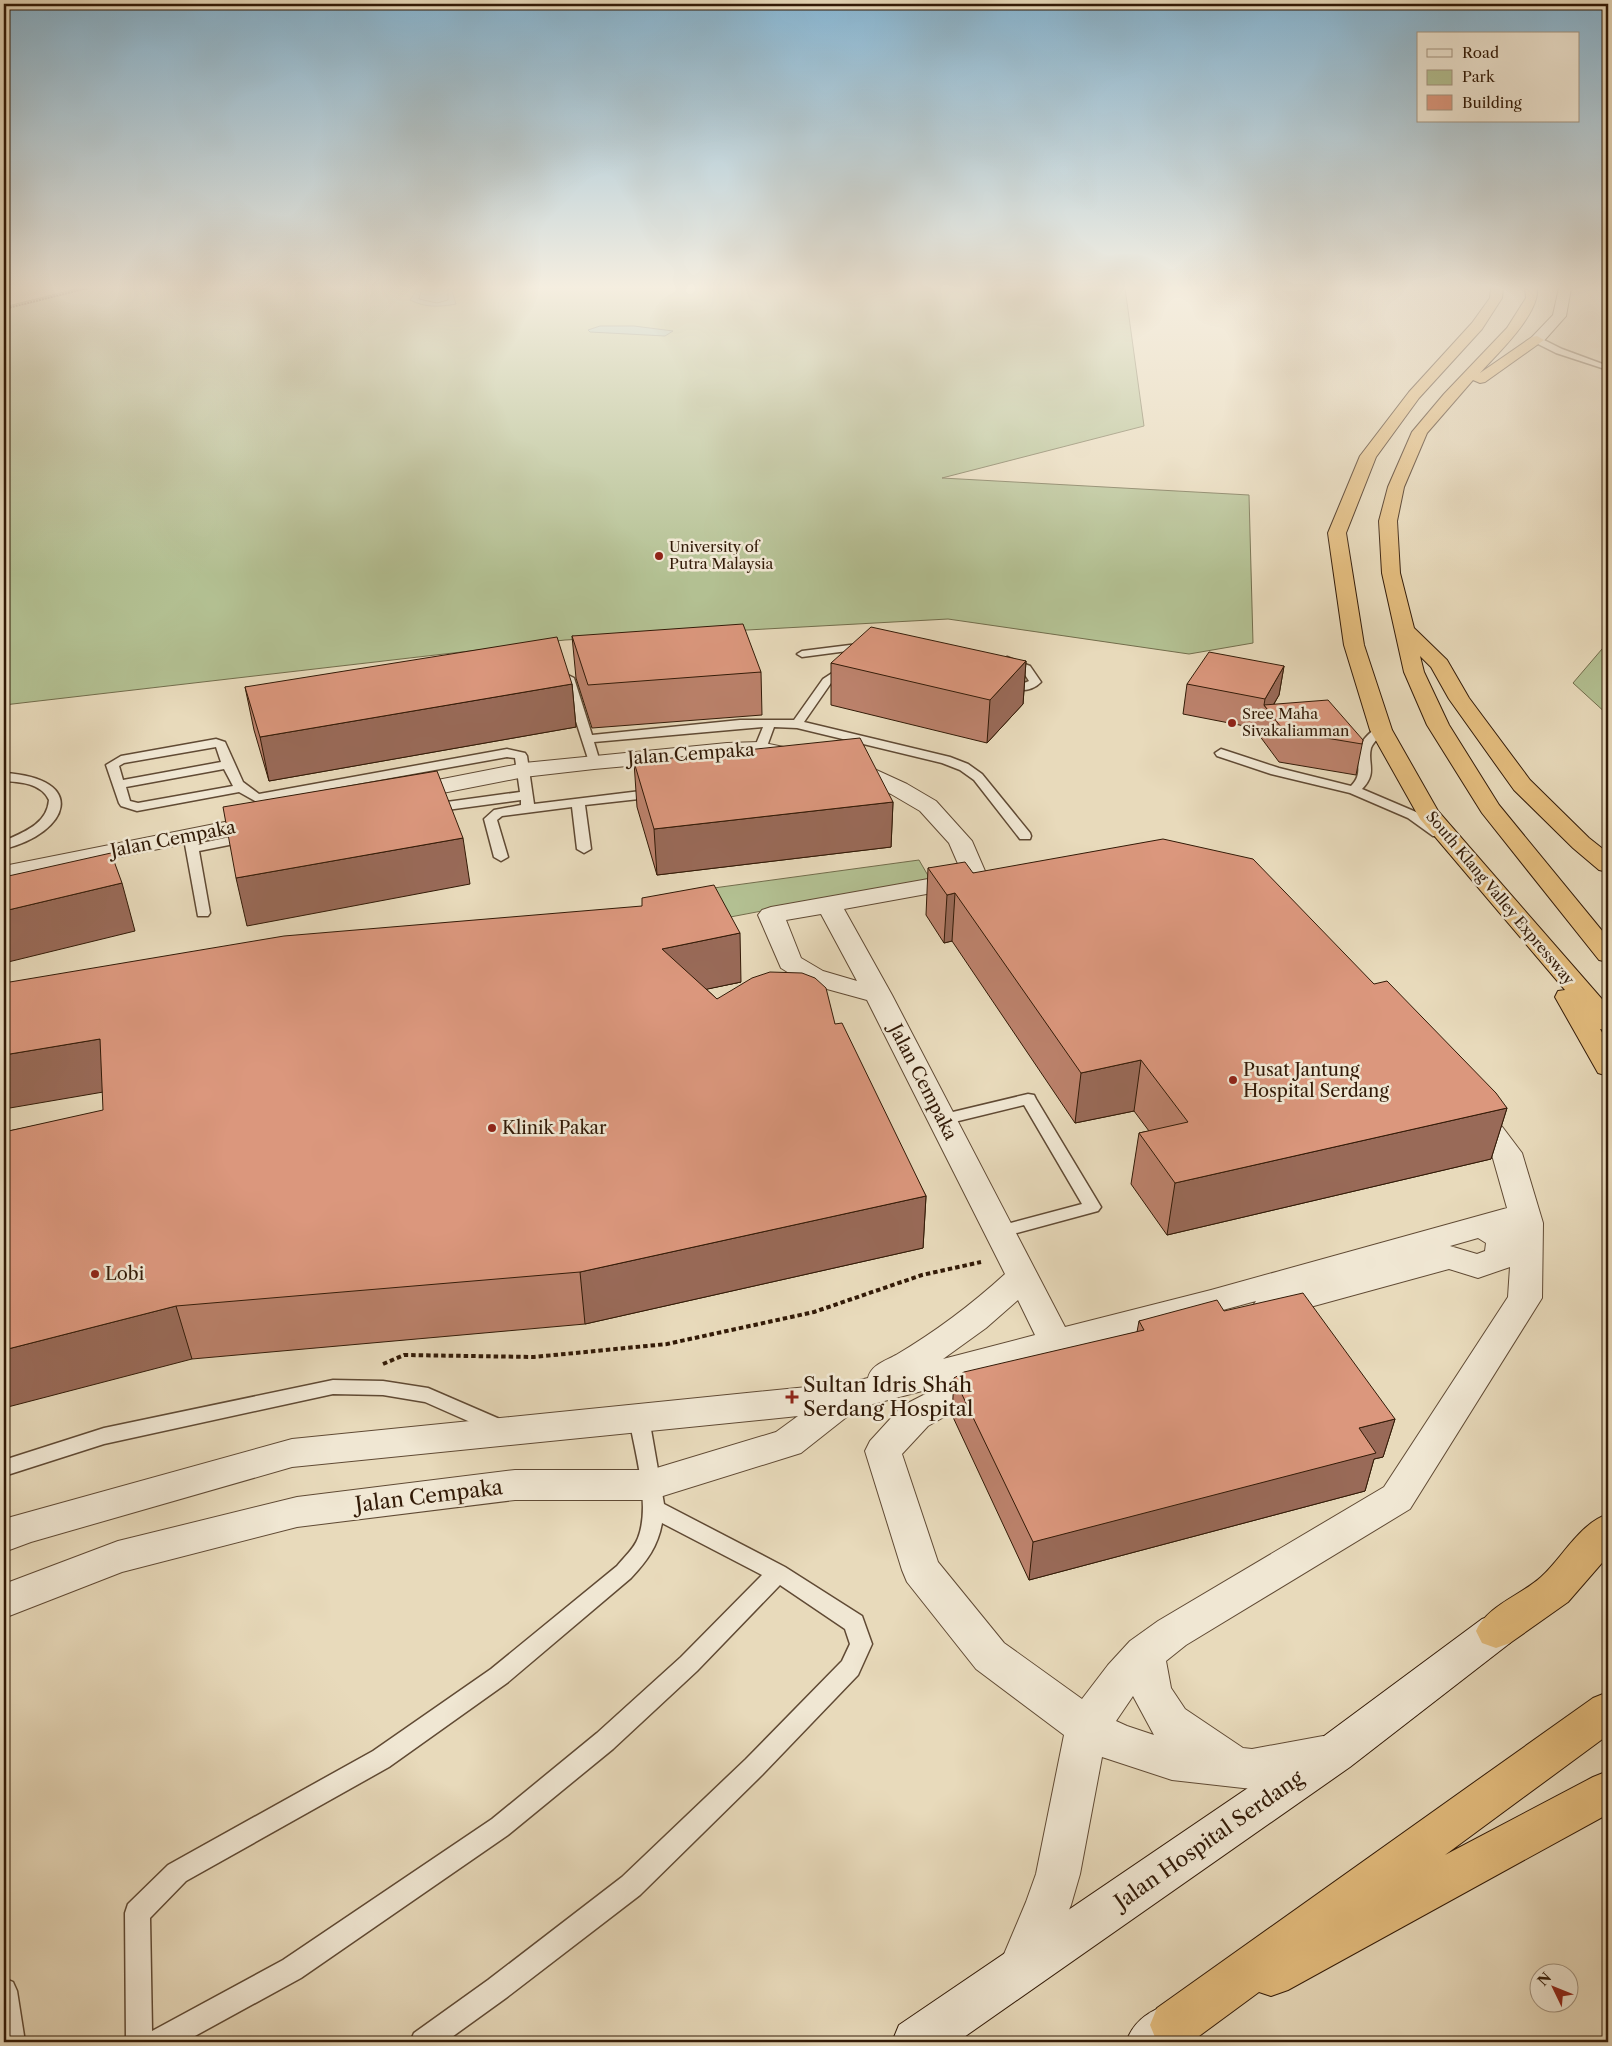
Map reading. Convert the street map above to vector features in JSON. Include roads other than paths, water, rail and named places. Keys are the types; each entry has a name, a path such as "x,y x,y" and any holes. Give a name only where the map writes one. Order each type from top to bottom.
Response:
{"highway":[{"name":"South Klang Valley Expressway","path":"1425,383 1368,456 1337,533 1354,645 1382,730 1428,814 1608,1023"},
{"path":"1462,383 1420,432 1396,488 1388,521 1391,573 1414,672 1438,725 1490,808 1608,954"},
{"path":"1449,397 1472,383"},
{"path":"1404,629 1440,664 1459,699 1522,785 1581,843 1608,865"},
{"path":"1538,943 1608,1067"},
{"path":"1496,1631 1554,1590 1608,1530"},
{"path":"1162,2034 1608,1711"},
{"path":"1162,2034 1608,1791"}],"street":[{"name":"Jalan Cempaka","path":"4,1536 24,1528 292,1453 847,1397 1056,1342 879,995 828,904 986,876 960,841 928,806 899,789 864,773 760,749 727,750 524,770 387,797"},
{"name":"Jalan Cempaka","path":"4,873 107,859 275,825"},
{"path":"828,904 771,915 790,962 814,976 879,995"},
{"path":"1021,1970 1048,1905 1058,1874 1087,1728 1122,1678 1144,1654 1172,1633 1397,1498 1525,1298 1527,1223 1507,1153 1460,1092"},
{"path":"1056,1342 1211,1302 1524,1214"},
{"path":"1335,1753 1252,1768 1172,1760 1117,1742 1087,1728 990,1656 921,1570 883,1451 915,1416 963,1390 1449,1257 1478,1266 1500,1258 1502,1239 1483,1226"},
{"name":"Jalan Cempaka","path":"4,1601 118,1557 297,1512 515,1485 652,1497 788,1443 847,1397 904,1367 958,1333 998,1301 1010,1255"},
{"name":"Jalan Hospital Serdang","path":"916,2042 1335,1753 1496,1631"},
{"path":"1144,1654 1152,1693 1170,1722 1234,1766"}],"lane":[{"path":"797,724 827,681 868,655 876,644 802,654"},
{"path":"992,657 1021,664 1035,682 1026,687 996,682"},
{"path":"568,678 594,762"},
{"path":"760,749 770,723"},
{"path":"587,739 740,724 797,724 946,760 964,767 978,777 1026,836"},
{"path":"1354,790 1363,781 1366,764 1365,749 1370,740 1382,730"},
{"path":"241,788 137,807 129,806 125,803 112,765 115,762 131,758 216,743 221,745 241,788 247,794 257,798 507,753 521,756 528,802"},
{"path":"1221,753 1274,771 1354,790 1412,815 1452,842"},
{"path":"119,785 229,764"},
{"path":"4,777 33,780 48,787 55,797 55,808 47,820 30,834 4,845"},
{"path":"335,784 337,800"},
{"path":"416,810 528,802 578,802 667,792"},
{"path":"500,857 490,819 498,813 528,802"},
{"path":"578,802 584,850"},
{"path":"191,842 204,913"},
{"path":"942,1120 1028,1099 1092,1207 1010,1255"},
{"path":"4,1468 104,1436 333,1387 383,1388 428,1395 509,1432"},
{"path":"140,2042 137,1913 177,1873 381,1759 499,1676 624,1572 641,1553 649,1537 652,1497 639,1418"},
{"path":"423,2042 497,1989 631,1886 754,1767 850,1668 861,1644 854,1622 778,1573 652,1497"},
{"path":"158,2042 292,1970 500,1827 605,1741 675,1677 778,1573"},
{"path":"4,1991 12,2042"}],"place":[{"name":"University of Putra Malaysia","path":"659,556"},
{"name":"Sree Maha Sivakaliamman","path":"1232,723"},
{"name":"Pusat Jantung Hospital Serdang","path":"1233,1080"},
{"name":"Klinik Pakar","path":"492,1128"},
{"name":"Lobi","path":"95,1274"},
{"name":"Sultan Idris Shah Serdang Hospital","path":"792,1397"}]}
